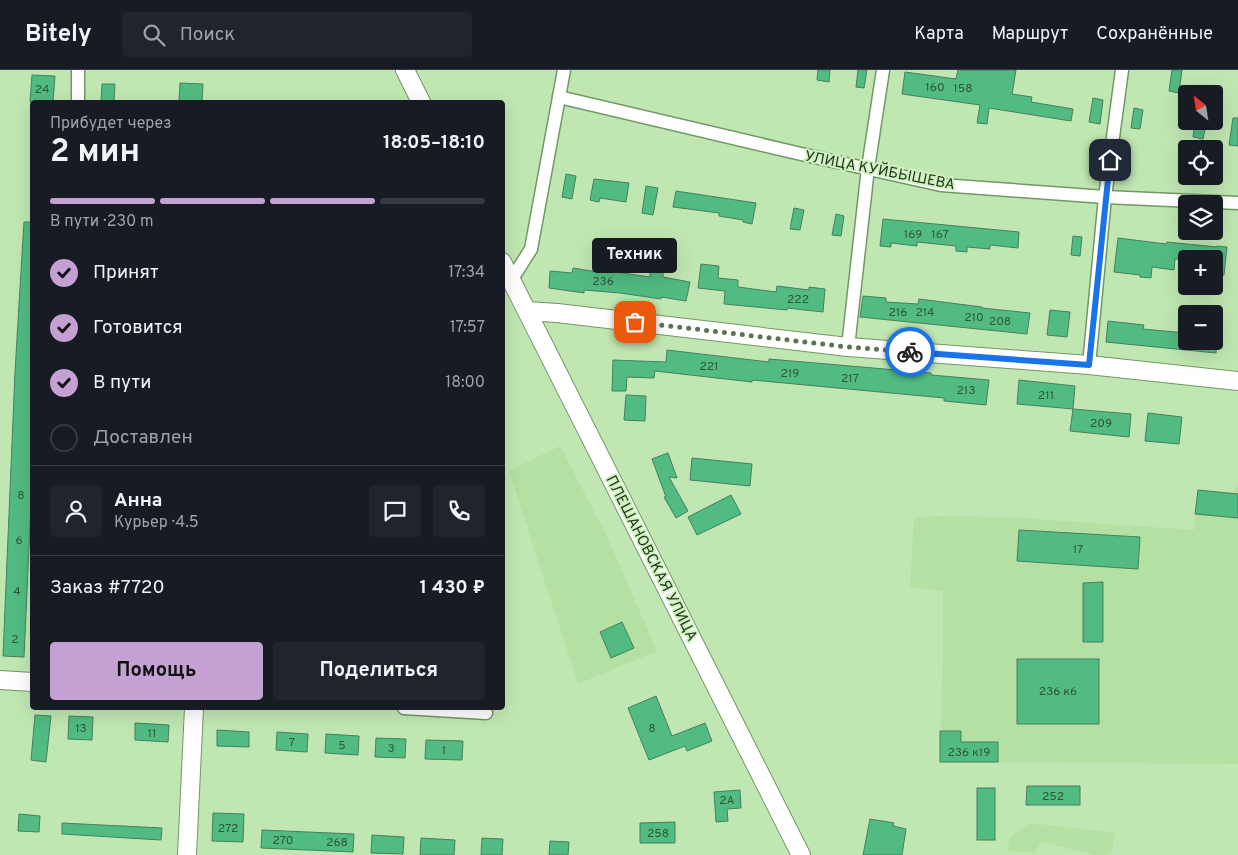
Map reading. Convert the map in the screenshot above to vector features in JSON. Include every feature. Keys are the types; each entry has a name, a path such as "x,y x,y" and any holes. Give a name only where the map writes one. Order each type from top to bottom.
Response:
{"street":[{"path":"78,70 78,100"},
{"path":"405,70 420,100"},
{"path":"512,280 531,249 564,70"},
{"path":"848,347 868,168 883,70"},
{"path":"1089,365 1105,196 1122,70"},
{"name":"УЛИЦА КУЙБЫШЕВА","path":"559,98 800,154 941,184 1105,196 1238,203"},
{"name":"ПЛЕШАНОВСКАЯ УЛИЦА","path":"505,267 801,855"},
{"path":"528,311 848,347 1089,365 1238,381"},
{"path":"0,680 30,682"},
{"path":"187,855 194,710"},
{"path":"437,710 486,713"}],"shaded area":[{"path":"560,446 606,534 657,651 578,684 509,471"},
{"path":"1238,483 1238,764 940,762 943,591 910,587 914,518 935,516 1006,517 1194,530 1199,490 1233,493"},
{"path":"1031,823 1115,833 1112,852 1107,855 1095,855 1041,842 1035,853 1007,851 1010,837"}],"building":[{"path":"818,70 830,70 829,82 817,80"},
{"path":"858,70 867,70 864,88 856,87"},
{"path":"958,70 1016,70 1012,94 1032,97 1031,102 1073,109 1071,121 989,108 987,124 977,123 980,105 902,94 905,72 956,79"},
{"path":"1172,70 1182,70 1178,93 1169,91"},
{"path":"32,75 55,76 53,100 30,100"},
{"path":"180,83 203,84 202,100 179,100"},
{"path":"102,84 115,84 114,100 101,100"},
{"path":"1093,98 1103,100 1100,124 1089,122"},
{"path":"1134,108 1143,110 1140,129 1131,128"},
{"path":"1233,118 1238,118 1238,146 1229,145"},
{"path":"1194,130 1205,130 1203,139 1193,137"},
{"path":"566,174 576,176 572,199 562,197"},
{"path":"594,179 629,183 626,202 600,198 599,202 590,200"},
{"path":"646,186 658,188 653,215 642,213"},
{"path":"676,191 756,203 752,224 743,222 743,220 719,216 719,213 673,207"},
{"path":"794,208 804,210 800,230 790,229"},
{"path":"836,214 844,216 841,236 832,235"},
{"path":"883,219 1019,232 1018,248 990,245 990,249 967,247 967,252 956,251 956,246 917,242 917,246 891,243 891,247 880,246"},
{"path":"24,222 30,222 30,526 24,657 3,656 15,372"},
{"path":"1073,236 1082,237 1080,256 1071,255"},
{"path":"1118,238 1166,244 1167,242 1227,247 1224,275 1223,250 1178,250 1178,259 1175,259 1174,270 1152,267 1151,278 1114,272"},
{"path":"701,264 719,266 718,278 738,280 738,287 776,292 777,286 809,290 809,287 825,289 823,312 724,304 725,291 698,288"},
{"path":"573,268 597,272 597,269 650,277 650,270 663,271 663,277 690,282 686,301 620,293 584,290 584,293 549,288 550,271 572,273"},
{"path":"863,296 886,298 886,302 918,304 919,299 1030,313 1027,334 860,317"},
{"path":"1050,310 1070,312 1067,337 1047,335"},
{"path":"1108,321 1144,325 1143,329 1178,332 1178,349 1106,342"},
{"path":"667,350 769,362 769,359 989,380 986,405 944,401 944,398 752,380 752,382 655,371 654,378 627,377 626,391 612,391 613,360 666,362"},
{"path":"1186,350 1216,350 1216,353"},
{"path":"1019,380 1075,386 1073,409 1017,404"},
{"path":"626,395 646,396 645,421 624,420"},
{"path":"1073,409 1131,414 1129,437 1070,431"},
{"path":"1148,413 1182,417 1179,444 1145,441"},
{"path":"668,453 677,478 669,477 688,511 676,518 664,497 666,497 652,459"},
{"path":"692,458 752,464 750,486 690,480"},
{"path":"1198,490 1238,494 1238,518 1195,514"},
{"path":"731,495 741,514 697,535 688,517"},
{"path":"1019,530 1140,537 1138,569 1017,561"},
{"path":"1103,582 1103,642 1083,642 1083,583"},
{"path":"622,622 634,648 611,658 600,632"},
{"path":"1017,659 1099,659 1099,724 1017,724"},
{"path":"656,696 672,736 705,723 712,741 687,751 685,746 649,760 628,708"},
{"path":"35,715 51,716 46,762 31,760"},
{"path":"69,716 93,717 92,740 68,739"},
{"path":"135,723 169,725 168,742 135,740"},
{"path":"217,730 249,732 249,747 217,746"},
{"path":"940,731 961,731 961,742 998,742 998,762 940,762"},
{"path":"277,732 308,734 307,752 276,750"},
{"path":"326,734 359,736 358,755 325,753"},
{"path":"376,738 406,739 405,758 375,757"},
{"path":"426,740 463,741 462,760 425,759"},
{"path":"1027,786 1080,786 1080,805 1026,805"},
{"path":"977,788 995,788 995,840 977,840"},
{"path":"740,790 741,808 727,809 728,821 716,822 714,792"},
{"path":"213,813 244,814 243,842 212,841"},
{"path":"19,814 40,816 39,832 18,831"},
{"path":"870,819 894,823 893,826 906,829 902,855 863,855"},
{"path":"675,822 675,843 640,843 640,823"},
{"path":"62,823 162,828 161,840 62,834"},
{"path":"262,830 354,834 353,852 261,848"},
{"path":"372,835 404,837 403,854 371,853"},
{"path":"421,838 455,840 454,855 420,855"},
{"path":"482,838 503,839 502,855 481,855"},
{"path":"550,841 569,842 568,855 549,855"}],"way so far":[{"path":"635,322 848,347 910,352"}],"place":[{"name":"Техник","path":"635,322"}],"route":[{"path":"910,352 1089,365 1110,160"}]}
